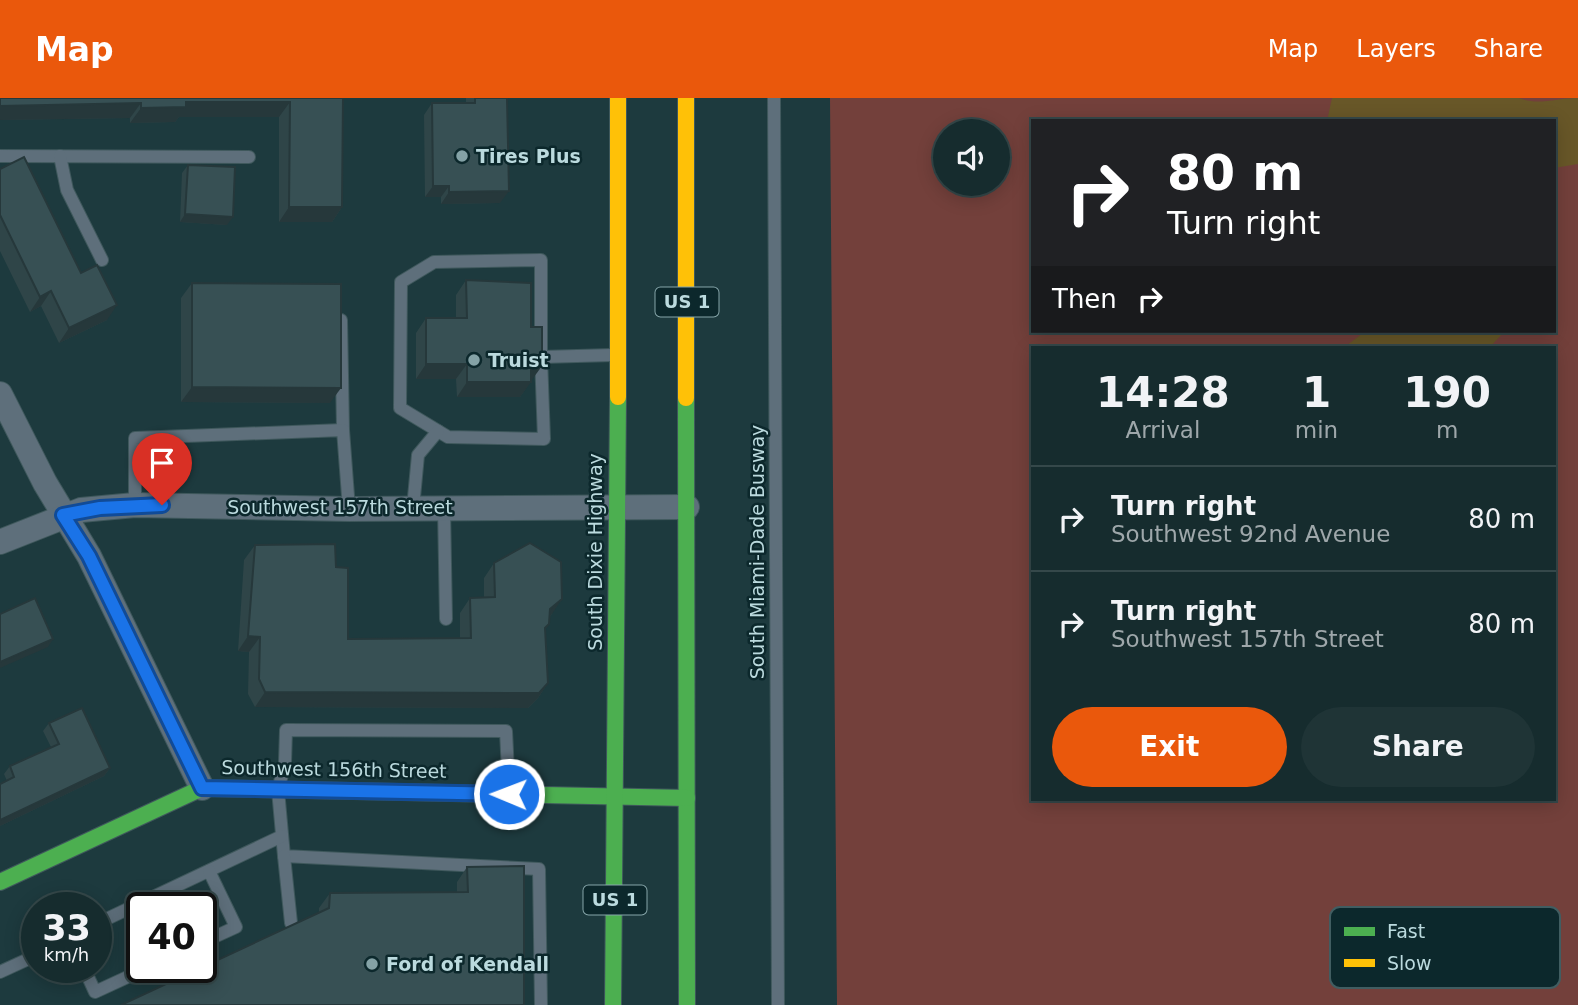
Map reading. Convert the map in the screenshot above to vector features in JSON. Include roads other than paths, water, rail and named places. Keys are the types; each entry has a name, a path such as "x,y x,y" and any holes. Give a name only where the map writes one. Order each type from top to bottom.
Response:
{"main road":[{"name":"South Dixie Highway","path":"613,1005 617,796 618,98"},
{"name":"US 1","path":"686,98 687,1005"},
{"name":"Southwest 156th Street","path":"0,882 202,788 687,798"}],"street":[{"path":"0,394 63,515 89,556 202,788"},
{"name":"Southwest 157th Street","path":"0,542 81,510 135,505 349,509 687,507"}],"lane":[{"name":"South Miami-Dade Busway","path":"774,98 778,1005"},
{"path":"0,156 249,157"},
{"path":"60,156 68,190 102,260"},
{"path":"541,260 541,356 544,439 448,437 400,408 401,282 434,262 541,260"},
{"path":"341,320 343,430 349,509"},
{"path":"541,356 617,355"},
{"path":"135,505 135,438 343,430"},
{"path":"413,508 418,455 438,431"},
{"path":"444,508 446,618"},
{"path":"291,923 278,790 285,763 286,730 506,731 509,794"},
{"path":"112,917 282,836"},
{"path":"284,856 539,869 541,1005"},
{"path":"209,871 236,927 217,936"},
{"path":"0,972 21,962"},
{"path":"91,983 95,992 126,978"}],"place":[{"name":"Tires Plus","path":"462,156"},
{"name":"Truist","path":"474,360"},
{"name":"Ford of Kendall","path":"372,964"}]}
